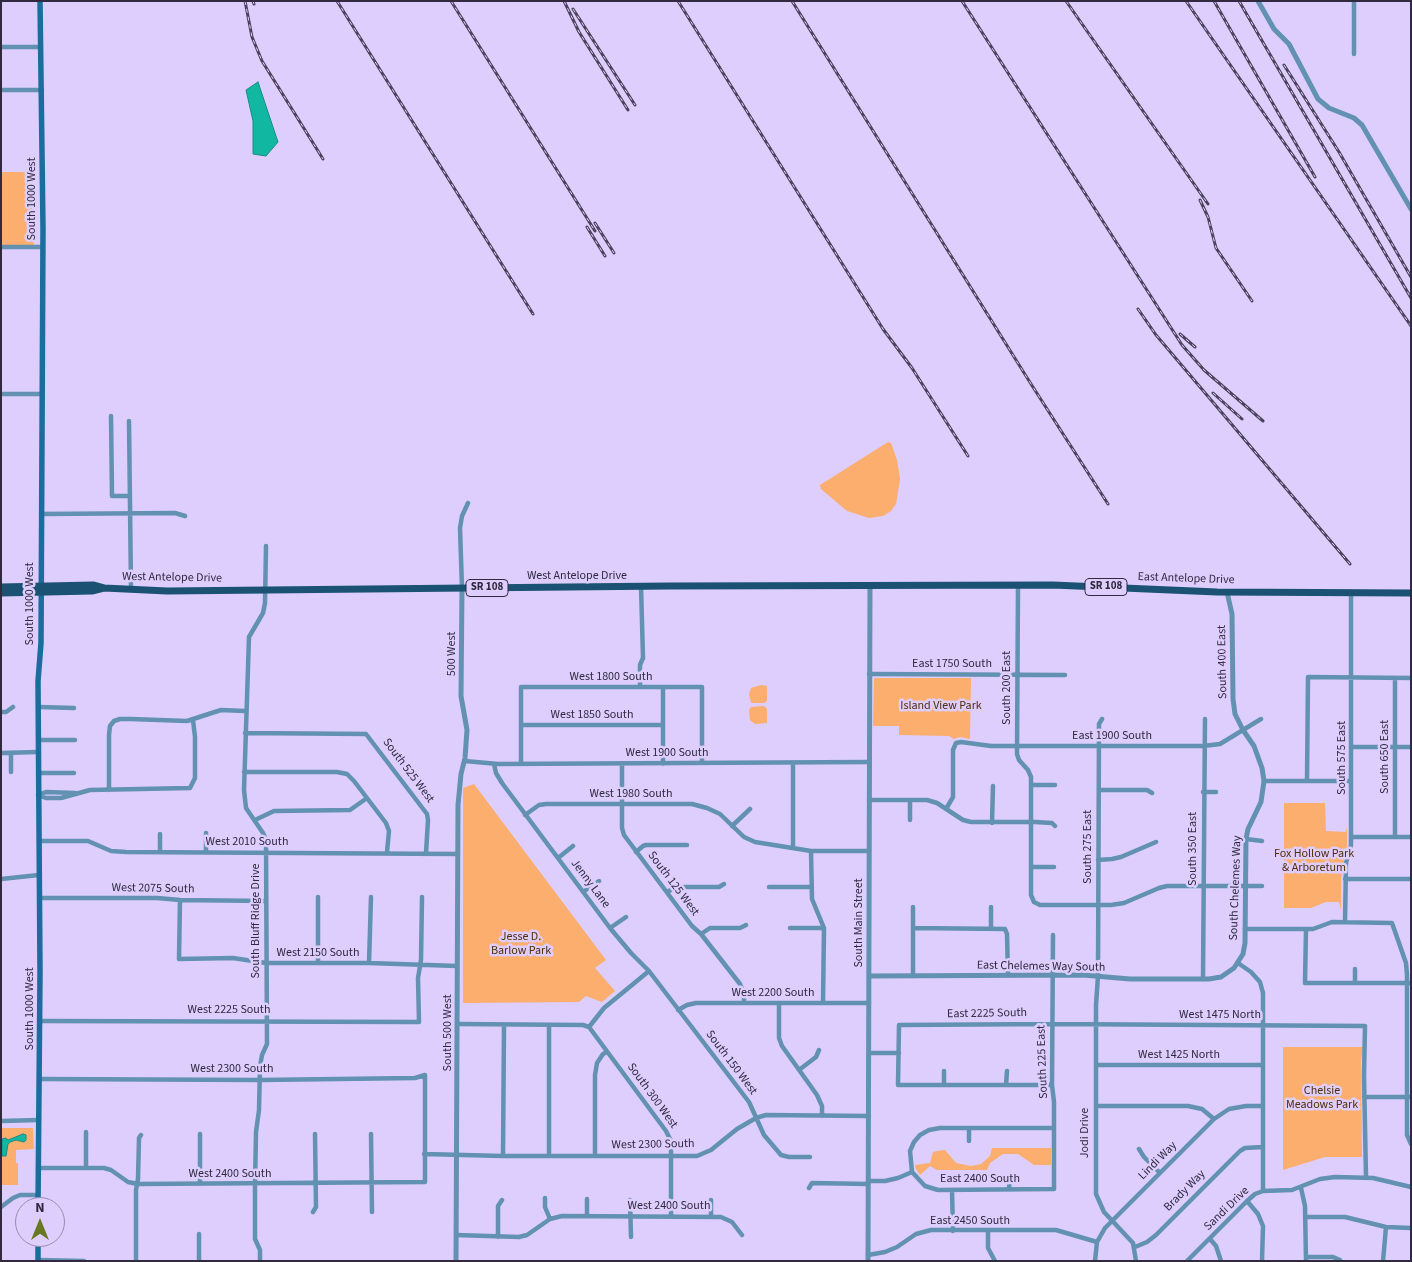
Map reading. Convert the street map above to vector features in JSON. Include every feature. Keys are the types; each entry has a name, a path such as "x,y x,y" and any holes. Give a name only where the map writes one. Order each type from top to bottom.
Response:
{"main road":[{"name":"South 1000 West","path":"38,1194 40,875 38,752 42,394 42,90 40,1"},
{"name":"West Antelope Drive","path":"1,593 40,588 92,585 104,588 167,591 870,585"},
{"name":"East Antelope Drive","path":"870,585 1088,586 1227,592 1411,592"},
{"name":"West Antelope Drive","path":"1,587 40,588"},
{"path":"38,1247 38,1260"}],"street":[{"path":"1258,1 1274,29 1289,44 1302,72 1318,99 1329,108 1351,116 1362,125 1411,209"},
{"path":"1354,1 1354,54"},
{"path":"1,48 41,47"},
{"path":"1,90 42,90"},
{"path":"1,247 42,247"},
{"path":"1,394 42,394"},
{"path":"111,416 112,496 130,496"},
{"path":"129,421 131,588"},
{"name":"500 West","path":"458,805 461,774 465,761 467,730 462,696 460,528 462,516 468,503"},
{"path":"41,514 175,513 184,516"},
{"name":"South Bluff Ridge Drive","path":"260,1261 260,1250 256,1239 255,1184 256,1132 260,1110 260,1062 267,1044 266,840 255,820 249,814 245,804 244,772 249,637 263,613 265,603 266,546"},
{"name":"South Main Street","path":"868,1258 870,585"},
{"path":"640,687 640,665 642,658 641,586"},
{"name":"South 200 East","path":"1018,586 1017,754 1031,777 1030,895 1034,902 1040,905 1098,905"},
{"name":"South 400 East","path":"1227,592 1232,614 1233,699 1235,714 1243,730"},
{"name":"South 575 East","path":"1345,922 1346,863 1351,845 1351,592"},
{"name":"East 1750 South","path":"869,674 1065,675"},
{"path":"1306,781 1308,677 1411,678"},
{"name":"South 650 East","path":"1395,678 1395,837"},
{"name":"West 1800 South","path":"522,725 521,687 702,687 702,763"},
{"path":"662,764 663,687"},
{"path":"1,712 6,712 13,707"},
{"path":"39,707 74,708"},
{"path":"108,790 109,735 112,722 120,719 193,720 208,713 221,710 245,711"},
{"name":"South 275 East","path":"1096,1005 1098,976 1099,724 1102,719"},
{"name":"South 350 East","path":"1203,979 1203,746 1205,719"},
{"name":"East 1900 South","path":"946,809 953,797 953,750 956,743 991,746 1203,746 1220,744 1261,719"},
{"path":"38,796 46,792 76,793 90,790 177,790 190,788 195,778 193,720"},
{"path":"521,764 522,725"},
{"name":"West 1850 South","path":"522,725 663,725"},
{"name":"South Chelemes Way","path":"1238,963 1243,954 1245,929 1246,839 1248,829 1261,802 1264,781 1262,768 1254,746 1243,730"},
{"name":"South 525 West","path":"245,733 366,734 427,814 426,854"},
{"path":"39,740 75,740"},
{"path":"1352,747 1411,748"},
{"path":"1,753 38,752"},
{"path":"11,753 11,772"},
{"name":"West 1900 South","path":"465,761 494,764 869,762"},
{"path":"793,763 794,848"},
{"name":"Jenny Lane","path":"494,764 496,773 583,892 631,953 650,971 678,1010"},
{"name":"South 125 West","path":"622,764 622,828 624,835 692,926 701,934 740,984 744,994 744,1003"},
{"path":"38,773 74,772"},
{"path":"244,772 337,772 346,774 354,781 388,826 387,852"},
{"path":"1264,781 1352,781"},
{"path":"1031,786 1055,785"},
{"path":"992,823 993,786"},
{"path":"1099,790 1147,790 1152,793"},
{"path":"1203,792 1216,792"},
{"path":"255,820 274,811 350,810 367,798"},
{"path":"869,800 932,801 963,820 971,822 1031,822 1052,823 1055,826"},
{"path":"910,800 910,820"},
{"name":"West 1980 South","path":"525,814 539,805 546,804 692,804 720,814 744,837 755,842 811,852 869,851"},
{"name":"South 500 West","path":"456,1261 458,805"},
{"path":"732,826 750,809"},
{"path":"160,834 160,852"},
{"path":"206,834 206,852"},
{"path":"1351,837 1411,837"},
{"path":"1246,839 1262,841"},
{"name":"West 2010 South","path":"39,841 88,841 116,852 387,852 457,854"},
{"path":"1098,860 1121,857 1156,842"},
{"path":"636,852 646,845 687,845"},
{"path":"558,858 573,846"},
{"path":"811,852 812,899 824,928 823,1003"},
{"path":"1031,867 1054,867"},
{"path":"1,879 40,875"},
{"path":"1345,879 1411,879"},
{"path":"583,892 598,881"},
{"path":"667,892 676,887 719,887 724,884"},
{"path":"1098,905 1124,903 1159,888 1176,885 1262,886"},
{"path":"769,887 812,887"},
{"path":"318,897 318,963"},
{"path":"369,963 370,897"},
{"name":"West 2075 South","path":"40,898 157,898 266,901"},
{"path":"420,964 422,898"},
{"name":"West 2150 South","path":"180,900 179,959 233,958 266,963 369,963 457,966"},
{"path":"913,907 913,976"},
{"path":"991,907 991,928"},
{"path":"610,928 626,917"},
{"path":"1245,929 1319,928 1332,922 1392,923 1406,963 1409,983 1407,1018 1409,1097 1407,1135 1411,1144"},
{"path":"701,934 710,928 740,928 746,924"},
{"path":"790,928 824,928"},
{"path":"913,928 1005,929 1007,934 1008,975"},
{"path":"1306,929 1306,983 1409,983"},
{"name":"South 225 East","path":"1053,935 1052,1085 1054,1102 1054,1188"},
{"name":"East Chelemes Way South","path":"869,976 1083,975 1135,980 1203,979 1221,977 1238,963"},
{"name":"Sandi Drive","path":"1187,1261 1247,1201 1255,1194 1263,1191 1263,993 1260,982 1251,972 1238,963"},
{"name":"West 2225 South","path":"40,1021 267,1020 419,1022 418,978 420,964"},
{"path":"1355,969 1355,983"},
{"path":"458,1024 583,1025 589,1027 604,1008 650,971"},
{"name":"West 2200 South","path":"678,1010 687,1004 696,1003 869,1003"},
{"path":"779,1003 779,1038 782,1046 817,1094 822,1106 822,1116"},
{"name":"Jodi Drive","path":"1096,1005 1096,1194 1100,1207 1130,1238 1135,1247"},
{"name":"South 150 West","path":"678,1010 749,1102 764,1135 781,1155 789,1158 810,1158"},
{"name":"East 2225 South","path":"899,1053 899,1025 1076,1024"},
{"name":"West 1475 North","path":"1076,1024 1365,1026 1364,1097"},
{"path":"503,1156 504,1025"},
{"path":"549,1025 549,1156"},
{"name":"South 300 West","path":"589,1027 671,1141 671,1216"},
{"path":"799,1070 816,1057 820,1050"},
{"path":"595,1156 597,1063 603,1054 607,1052"},
{"path":"869,1053 899,1053 898,1085 1052,1085"},
{"name":"West 1425 North","path":"1096,1065 1263,1065"},
{"path":"1006,1085 1007,1071"},
{"path":"944,1072 944,1085"},
{"name":"West 2300 South","path":"40,1079 260,1080 415,1078 425,1075 424,1154 697,1156 711,1150 737,1128 766,1115 868,1116"},
{"path":"1366,1177 1364,1097 1409,1097"},
{"path":"1096,1106 1188,1106 1202,1110 1214,1119"},
{"name":"Lindi Way","path":"1095,1261 1099,1236 1112,1220 1214,1119 1229,1109 1262,1106"},
{"path":"1,1121 39,1120"},
{"path":"808,1188 812,1183 885,1181 912,1172 910,1152 914,1142 920,1135 929,1130 940,1128 1054,1128"},
{"path":"969,1128 969,1141"},
{"path":"86,1132 86,1167"},
{"path":"200,1134 200,1184"},
{"path":"313,1212 316,1207 315,1134"},
{"path":"371,1134 372,1212"},
{"path":"136,1261 136,1190 138,1184 139,1138 141,1135"},
{"name":"Brady Way","path":"1135,1247 1147,1242 1156,1235 1240,1151 1246,1148 1262,1146"},
{"path":"1139,1149 1144,1157 1160,1173"},
{"name":"West 2400 South","path":"38,1168 104,1168 111,1170 128,1182 138,1184 425,1182 424,1154"},
{"name":"East 2400 South","path":"912,1172 924,1186 938,1190 1054,1188"},
{"path":"1009,1189 1010,1176"},
{"path":"1263,1191 1301,1188 1328,1178 1366,1177 1411,1186"},
{"path":"1301,1188 1305,1201 1306,1259 1333,1257 1340,1260"},
{"path":"952,1190 953,1230"},
{"path":"1,1207 12,1198 20,1195 38,1194"},
{"path":"545,1198 545,1207 550,1219"},
{"path":"587,1216 588,1199"},
{"path":"498,1237 498,1206 502,1200"},
{"path":"630,1200 631,1237"},
{"path":"711,1200 711,1216"},
{"path":"1247,1201 1258,1214 1262,1226 1262,1261"},
{"name":"West 2400 South","path":"456,1235 527,1236 550,1219 562,1216 721,1216 732,1222 742,1235"},
{"path":"1306,1217 1345,1217 1386,1227 1411,1228"},
{"path":"1383,1261 1386,1227"},
{"path":"988,1230 988,1248 995,1261"},
{"name":"East 2450 South","path":"868,1258 897,1247 908,1238 923,1231 1056,1230 1097,1242"},
{"path":"199,1234 199,1261"},
{"path":"1210,1239 1216,1246 1221,1261"},
{"path":"1135,1247 1136,1261"},
{"path":"38,1260 84,1261"}],"green space":[{"path":"1,172 34,172 34,247 1,246"},
{"path":"888,442 891,443 897,460 900,479 896,504 891,511 883,516 869,518 847,511 821,489 820,485"},
{"name":"Island View Park","path":"874,678 971,678 970,739 960,737 954,739 949,736 899,735 899,726 873,726"},
{"path":"761,685 767,686 767,700 765,703 751,703 749,694 751,688"},
{"path":"764,706 767,709 767,723 755,724 750,720 749,710 751,707"},
{"name":"Jesse D. Barlow Park","path":"474,784 606,960 595,968 615,991 602,1002 586,996 579,1002 463,1003 463,788"},
{"name":"Fox Hollow Park & Arboretum","path":"1284,803 1325,803 1326,831 1346,832 1347,827 1347,845 1341,879 1341,910 1339,902 1326,902 1311,908 1284,908"},
{"name":"Chelsie Meadows Park","path":"1283,1047 1363,1047 1361,1061 1362,1157 1325,1157 1283,1170"},
{"path":"1,1128 33,1128 34,1149 16,1150 18,1185 1,1185"},
{"path":"992,1148 1051,1148 1051,1165 1034,1165 1018,1154 1003,1154 990,1163 987,1170 937,1170 930,1166 920,1175 915,1165 930,1163 933,1152 945,1150 956,1163 971,1166 981,1164 990,1156"}],"shaded area":[{"path":"258,82 278,142 266,156 253,154 253,121 246,90"},
{"path":"23,1134 26,1135 26,1140 24,1142 16,1140 10,1142 6,1156 2,1156 2,1139 6,1138 8,1140"}],"railway":[{"path":"245,1 252,37 262,61 323,159"},
{"path":"337,1 533,314"},
{"path":"451,1 595,231"},
{"path":"564,1 579,32 628,110"},
{"path":"678,1 883,329 912,368 968,456"},
{"path":"792,1 1108,504"},
{"path":"962,1 1182,345 1204,370 1263,421"},
{"path":"1066,1 1208,204"},
{"path":"1186,1 1411,326"},
{"path":"1214,1 1315,177"},
{"path":"1239,1 1411,298"},
{"path":"573,9 635,105"},
{"path":"1284,65 1339,152 1411,277"},
{"path":"1200,200 1208,217 1216,248 1252,301"},
{"path":"595,223 614,253"},
{"path":"587,227 605,256"},
{"path":"1138,309 1156,335 1350,564"},
{"path":"1180,334 1195,347"},
{"path":"1213,393 1242,419"}]}
